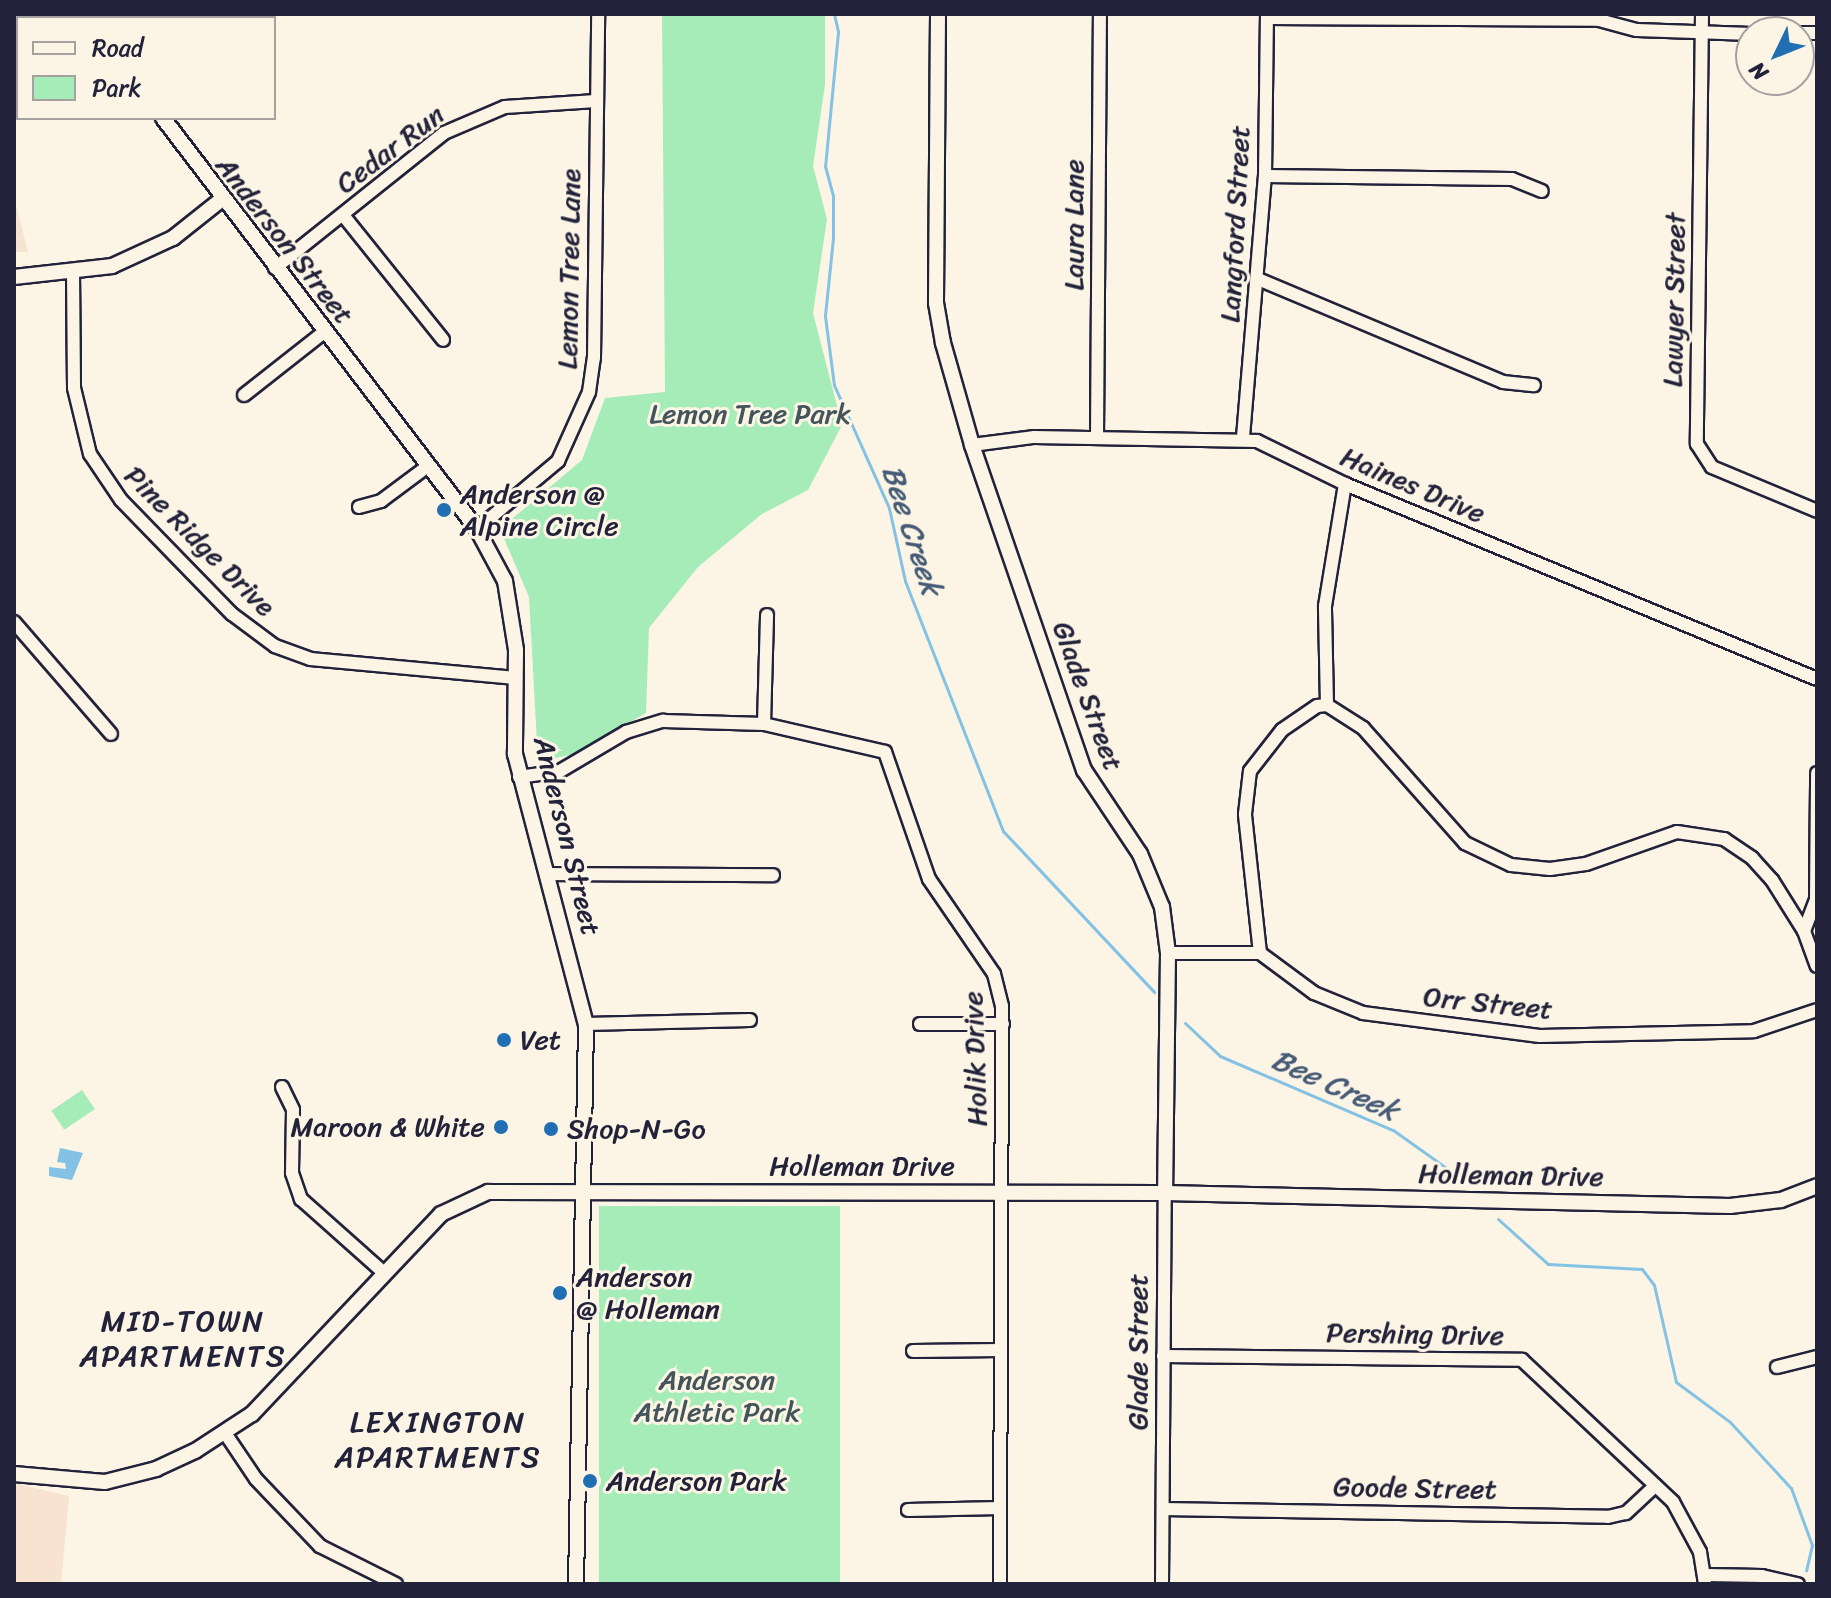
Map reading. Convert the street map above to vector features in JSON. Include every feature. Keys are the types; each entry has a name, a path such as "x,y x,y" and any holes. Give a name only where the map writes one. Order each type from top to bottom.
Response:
{"street":[{"name":"Lemon Tree Lane","path":"477,529 558,461 589,392 594,358 598,14"},
{"name":"Glade Street","path":"938,14 936,303 951,380 1084,770 1157,889 1168,953 1162,1584"},
{"name":"Laura Lane","path":"1097,436 1100,14"},
{"name":"Lawyer Street","path":"1702,14 1697,444 1712,467 1817,511"},
{"path":"1267,16 1599,20 1637,30 1735,34"},
{"name":"Langford Street","path":"1243,437 1265,176 1267,16"},
{"name":"Cedar Run","path":"275,268 425,146 465,122 505,107 596,101"},
{"name":"Anderson Street","path":"164,120 221,200 477,529 508,592 519,777 586,1024 576,1584"},
{"path":"1265,176 1512,179 1542,191"},
{"path":"14,277 112,266 147,251 221,200"},
{"path":"343,215 443,340"},
{"name":"Pine Ridge Drive","path":"73,272 74,388 90,454 121,500 232,614 275,646 311,659 515,678"},
{"path":"1258,279 1503,382 1534,385"},
{"path":"244,395 324,332"},
{"name":"Haines Drive","path":"972,445 1002,438 1243,437 1345,484 1817,679"},
{"path":"359,507 381,501 428,466"},
{"path":"1327,705 1325,606 1345,484"},
{"path":"764,724 767,615"},
{"path":"14,622 111,734"},
{"path":"1168,953 1260,953 1245,814 1250,771 1282,730 1317,706 1327,705 1363,728 1419,797 1478,851 1511,865 1550,869 1603,860 1661,836 1694,831 1724,839 1752,858 1804,931 1817,966"},
{"name":"Holik Drive","path":"519,777 560,771 648,724 764,724 885,752 935,892 994,974 1003,1024 1000,1584"},
{"path":"1804,931 1816,899 1817,773"},
{"path":"547,874 773,875"},
{"name":"Orr Street","path":"1260,953 1314,993 1363,1013 1504,1032 1725,1034 1754,1031 1817,1010"},
{"path":"586,1024 750,1020"},
{"path":"920,1024 1003,1024"},
{"path":"282,1087 293,1110 292,1173 301,1199 384,1273"},
{"name":"Holleman Drive","path":"14,1474 76,1482 131,1477 225,1433 252,1414 441,1214 467,1198 488,1192 1002,1191 1730,1206 1781,1200 1817,1186"},
{"path":"913,1351 1001,1350"},
{"name":"Pershing Drive","path":"1163,1356 1522,1360 1655,1486 1688,1522 1705,1580"},
{"path":"1777,1367 1817,1357"},
{"path":"225,1433 256,1479 320,1546 396,1584"},
{"name":"Goode Street","path":"1163,1509 1608,1517 1626,1513 1655,1486"},
{"path":"908,1510 1000,1508"},
{"path":"1705,1580 1762,1576 1798,1584"}],"shaded area":[{"path":"14,197 28,252 14,252"},
{"path":"14,1483 69,1496 61,1584 14,1584"}],"green space":[{"name":"Lemon Tree Park","path":"662,14 825,14 825,85 813,166 827,219 813,313 842,425 808,490 762,514 698,567 649,628 646,713 574,754 538,762 529,597 500,529 582,460 605,398 665,392"},
{"path":"82,1090 95,1109 64,1130 51,1111"},
{"name":"Anderson Athletic Park","path":"599,1206 840,1206 840,1584 599,1584"}],"water":[{"path":"60,1148 83,1153 72,1180 49,1176 49,1167 66,1169 65,1163 57,1162"}],"waterway":[{"name":"Bee Creek","path":"834,14 838,32 825,166 833,195 833,238 825,316 834,385 889,508 905,581 1003,831 1154,992"},
{"name":"Bee Creek","path":"1185,1023 1220,1056 1393,1130 1469,1184"},
{"name":"Bee Creek","path":"1498,1219 1548,1264 1642,1269 1654,1285 1676,1382 1730,1422 1791,1488 1812,1545 1806,1570"}],"place":[{"name":"Anderson @ Alpine Circle","path":"444,510"},
{"name":"Vet","path":"504,1040"},
{"name":"Maroon & White","path":"501,1127"},
{"name":"Shop-N-Go","path":"551,1129"},
{"name":"Anderson @ Holleman","path":"560,1293"},
{"name":"Anderson Park","path":"590,1481"}],"district":[{"name":"MID-TOWN APARTMENTS","path":"183,1338"},
{"name":"LEXINGTON APARTMENTS","path":"438,1439"}]}
